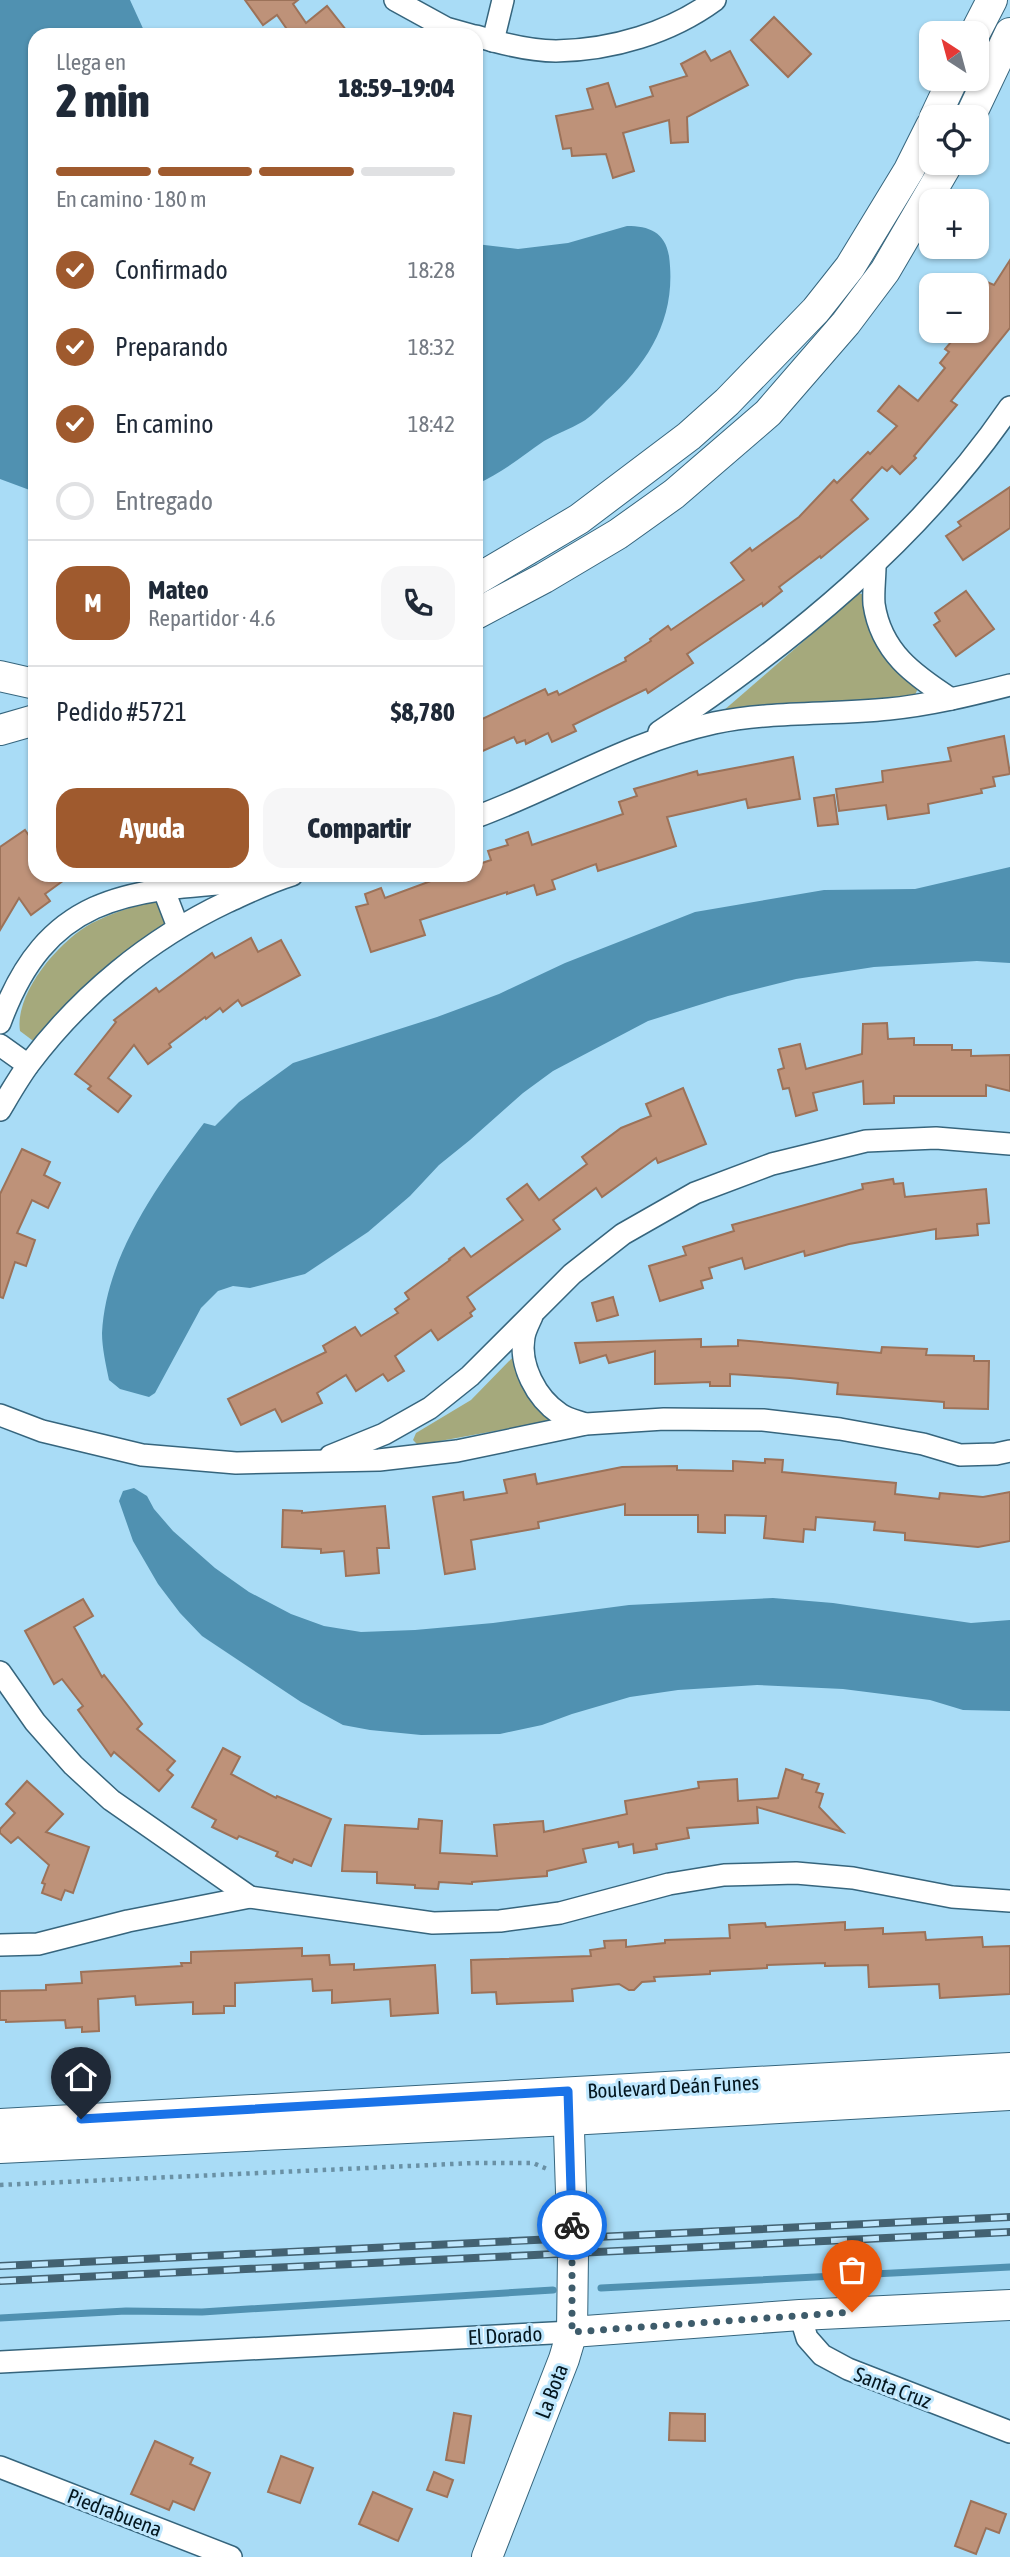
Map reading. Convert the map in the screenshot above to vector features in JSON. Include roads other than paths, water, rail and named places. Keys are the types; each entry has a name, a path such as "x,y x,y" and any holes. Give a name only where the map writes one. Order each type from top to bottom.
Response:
{"street":[{"path":"395,0 446,28"},
{"path":"483,33 503,0"},
{"path":"483,39 554,51 604,46 645,36 697,13 715,0"},
{"path":"981,21 992,0"},
{"path":"976,105 1010,33"},
{"path":"483,576 579,520 678,444 727,402 816,310 849,267 919,150"},
{"path":"483,610 618,534 674,494 768,413 846,323 885,271 941,175"},
{"path":"643,743 768,654 875,566 953,482 1010,407"},
{"path":"875,566 874,604 882,635 918,678 951,699"},
{"path":"0,676 28,682"},
{"path":"483,814 521,800 643,743 712,724 749,717 890,709 951,699 1010,685"},
{"path":"0,730 28,722"},
{"path":"0,1023 12,989 32,957 61,927 96,905 163,888 234,882"},
{"path":"0,1110 28,1065 113,973 178,927 274,882"},
{"path":"163,888 178,927"},
{"path":"0,1045 28,1065"},
{"path":"318,1461 384,1434 430,1408 470,1376 572,1274 623,1234 695,1192 772,1164 866,1141 936,1138 1010,1144"},
{"path":"534,1311 524,1336 527,1372 548,1405 562,1415 586,1424"},
{"path":"0,1415 55,1435 142,1455 236,1463 379,1460 457,1451 586,1424 664,1419 763,1420 840,1429 923,1444 960,1455 1010,1451"},
{"path":"0,1672 35,1722 73,1766 111,1800 250,1897"},
{"path":"0,1945 38,1944 128,1921 250,1897 433,1923 499,1921 560,1913 669,1884 724,1875 796,1873 853,1878 953,1897 1010,1901"},
{"name":"Boulevard Deán Funes","path":"0,2148 568,2106 1010,2068"},
{"name":"Boulevard Deán Funes","path":"0,2124 1010,2095"},
{"name":"La Bota","path":"487,2557 572,2332 573,2254 568,2106"},
{"name":"El Dorado","path":"0,2362 572,2332 800,2315 1010,2305"},
{"name":"Santa Cruz","path":"800,2315 807,2338 821,2355 848,2369 1010,2432"},
{"name":"Piedrabuena","path":"0,2467 230,2557"}],"water":[{"path":"0,0 130,0 143,28 28,28 28,489 0,479"},
{"path":"627,226 642,227 655,232 664,241 669,256 669,298 664,318 657,336 636,370 589,418 544,441 483,481 483,245 518,249 568,243"},
{"path":"1010,867 1010,963 977,961 874,967 796,979 728,996 648,1021 553,1071 523,1093 439,1165 410,1196 368,1232 305,1274 250,1288 233,1286 218,1291 201,1308 155,1393 149,1397 120,1389 109,1380 102,1339 106,1304 124,1248 153,1195 204,1123 215,1126 239,1102 293,1063 437,1017 499,994 565,963 695,912 824,890 915,889"},
{"path":"134,1488 147,1496 154,1509 173,1531 215,1568 249,1592 291,1614 324,1626 361,1632 493,1623 629,1605 773,1598 833,1603 971,1623 1010,1620 1010,1711 963,1710 930,1700 843,1689 757,1685 678,1690 630,1697 542,1725 500,1734 421,1735 343,1725 301,1702 202,1636 180,1613 158,1584 133,1541 119,1501 123,1491"}],"waterway":[{"path":"601,2288 1010,2267"},
{"path":"0,2318 126,2311 202,2312 553,2290"}],"railway":[{"path":"0,2266 1010,2217"},
{"path":"0,2281 1010,2232"}]}
